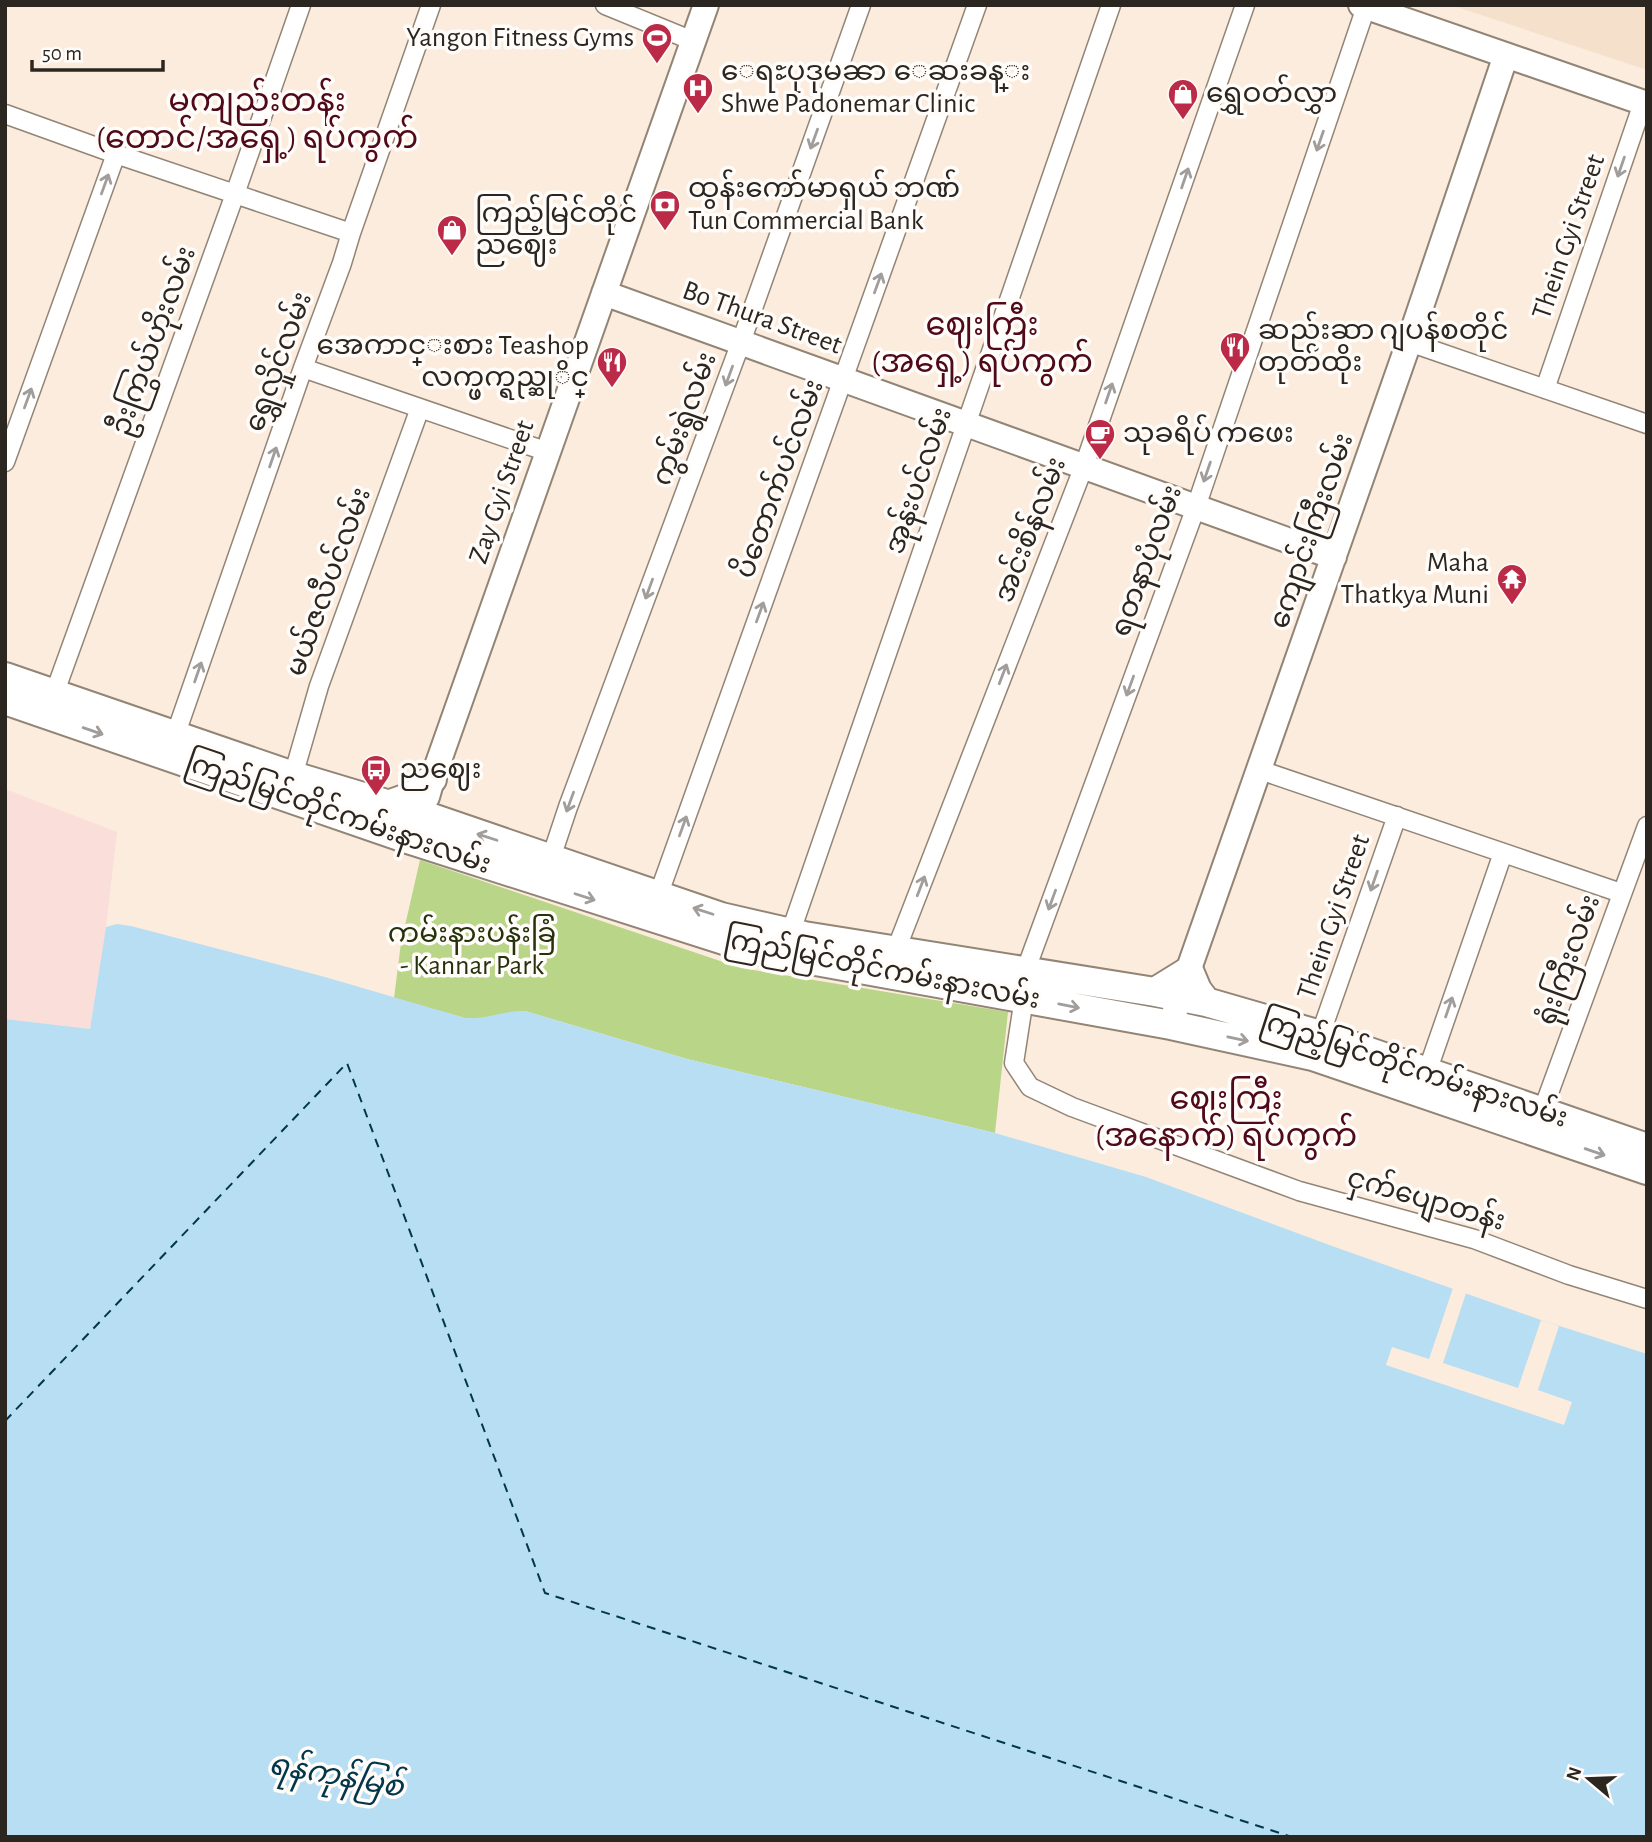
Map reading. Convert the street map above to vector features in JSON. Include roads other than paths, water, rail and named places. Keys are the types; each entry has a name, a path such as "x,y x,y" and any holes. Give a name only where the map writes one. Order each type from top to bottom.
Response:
{"main road":[{"path":"5,677 50,704"},
{"name":"ကြည်မြင်တိုင်ကမ်းနားလမ်း","path":"5,700 50,704 176,736 381,803 428,827"},
{"name":"ကြည်မြင်တိုင်ကမ်းနားလမ်း","path":"50,704 428,827 659,893 788,945 1025,985 1182,991"},
{"path":"381,803 413,796 431,781 439,809 428,827"},
{"name":"ကြည်မြင်တိုင်ကမ်းနားလမ်း","path":"549,863 755,950 788,945 897,950 1171,1025 1316,1046 1647,1170"},
{"name":"ကြည့်မြင်တိုင်ကမ်းနားလမ်း","path":"1182,991 1316,1046 1426,1072 1647,1148"}],"street":[{"name":"ဦးကြွယ်ဟိုးလမ်း","path":"50,704 301,5"},
{"name":"ရွှေလှိုင်လမ်း","path":"176,736 430,5"},
{"path":"605,5 693,41"},
{"name":"Zay Gyi Street","path":"431,781 706,5"},
{"name":"ကွမ်းရွဲလမ်း","path":"549,863 741,342 861,5"},
{"name":"ပိတောက်ပင်လမ်း","path":"659,893 977,5"},
{"name":"အုန်းပင်လမ်း","path":"788,945 1111,5"},
{"name":"အင်းစိန်လမ်း","path":"897,950 1084,466 1245,5"},
{"path":"1363,6 1645,103"},
{"name":"ရတနာပုံလမ်း","path":"1025,985 1196,507 1363,6"},
{"name":"ကျောင်းကြီးလမ်း","path":"1171,1025 1506,55"},
{"name":"Thein Gyi Street","path":"1545,389 1645,103"},
{"path":"5,114 351,233"},
{"path":"5,462 116,154"},
{"name":"Bo Thura Street","path":"604,293 1334,556"},
{"path":"1409,342 1647,424"},
{"path":"303,368 548,452"},
{"name":"မယ်ဇလီပင်လမ်း","path":"293,776 319,686 421,408"},
{"path":"1260,770 1621,893"},
{"name":"Thein Gyi Street","path":"1316,1046 1397,817"},
{"name":"ရုံးကြီးလမ်း","path":"1542,1112 1647,826"},
{"path":"1426,1072 1503,853"},
{"name":"ငှက်ပျောတန်း","path":"1025,985 1014,1063 1030,1087 1072,1107 1299,1191 1474,1239 1569,1275 1647,1299"}],"water":[{"name":"ရန်ကုန်မြစ်","path":"117,924 325,977 465,1018 525,1011 687,1059 995,1133 1146,1177 1541,1320 1647,1354 1647,1837 5,1837 5,1019 90,1029 106,927"}],"place":[{"name":"Yangon Fitness Gyms","path":"657,65"},
{"name":"ေရႊပုဒုမၼာ ေဆးခန္း Shwe Padonemar Clinic","path":"698,115"},
{"name":"ရွှေဝတ်လွှာ","path":"1183,121"},
{"name":"ထွန်းကော်မာရှယ် ဘဏ် Tun Commercial Bank","path":"665,232"},
{"name":"ကြည့်မြင်တိုင် ညဈေး","path":"452,257"},
{"name":"ဆည်းဆာ ဂျပန်စတိုင် တုတ်ထိုး","path":"1235,374"},
{"name":"အေကာင္းစား Teashop လက္ဖက္ရည္ဆုိင္","path":"612,389"},
{"name":"သုခရိပ် ကဖေး","path":"1100,461"},
{"name":"Maha Thatkya Muni","path":"1512,606"},
{"name":"ညဈေး","path":"376,797"}],"district":[{"name":"မကျည်းတန်း (တောင်/အရှေ့) ရပ်ကွက်","path":"257,120"},
{"name":"ဈေးကြီး (အရှေ့) ရပ်ကွက်","path":"982,344"},
{"name":"ဈေးကြီး (အနောက်) ရပ်ကွက်","path":"1226,1118"}],"park label":[{"name":"ကမ်းနားပန်းခြံ - Kannar Park","path":"472,950"}]}
